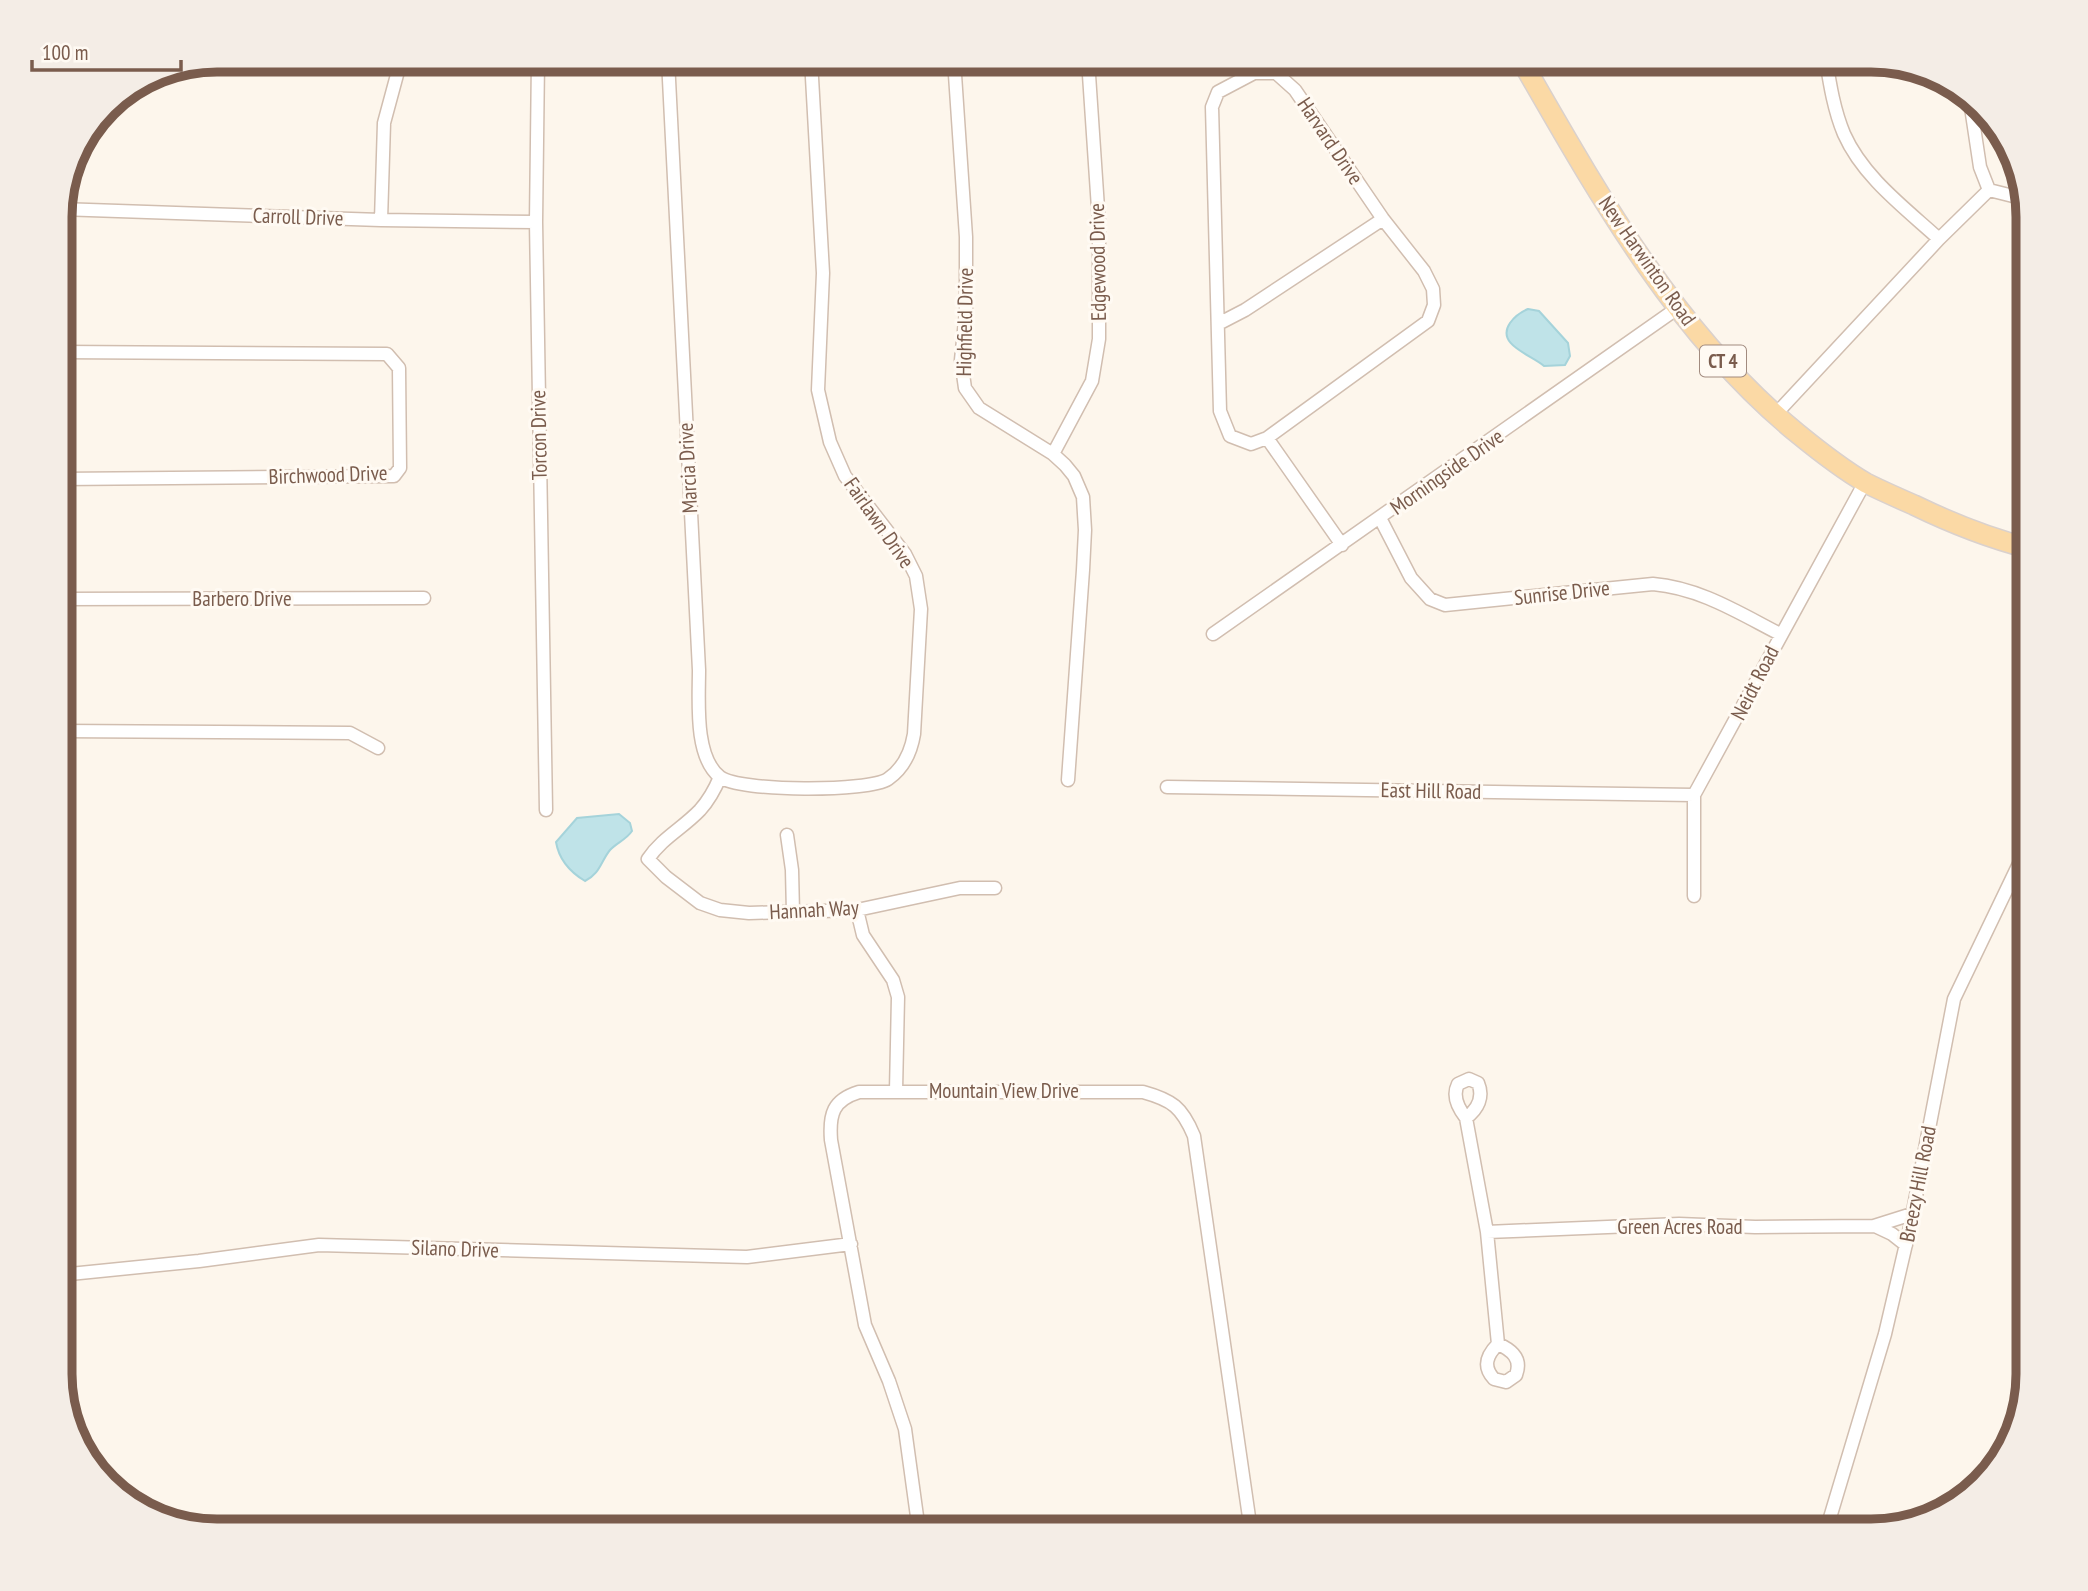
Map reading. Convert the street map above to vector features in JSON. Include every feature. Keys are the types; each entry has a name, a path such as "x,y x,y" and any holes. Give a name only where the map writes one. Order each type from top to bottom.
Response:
{"main road":[{"name":"New Harwinton Road","path":"1528,72 1611,214 1713,351 1775,415 1865,482 1952,523 2016,544"}],"street":[{"path":"381,220 384,123 398,72"},
{"name":"Torcon Drive","path":"538,72 536,222 546,810"},
{"name":"Marcia Drive","path":"669,72 699,670 700,738 709,761 720,777"},
{"name":"Fairlawn Drive","path":"720,777 742,785 770,788 876,785 888,780 906,762 914,734 921,609 916,576 905,554 845,476 830,442 818,390 823,273 812,72"},
{"name":"Highfield Drive","path":"955,72 966,237 966,311 961,360 964,388 979,408 1053,454 1074,476 1083,497 1083,570 1068,780"},
{"name":"Edgewood Drive","path":"1053,454 1092,382 1099,339 1099,223 1089,72"},
{"path":"1828,72 1837,115 1846,137 1861,161 1880,185 1939,239"},
{"name":"Harvard Drive","path":"1254,73 1276,73 1295,90 1383,219 1424,271 1433,289 1434,305 1429,321 1267,438 1251,444 1230,436 1220,411 1212,107 1218,92 1254,73"},
{"path":"1972,113 1980,167 1989,190"},
{"path":"1775,415 1939,239 1989,190"},
{"path":"1989,190 2014,196"},
{"name":"Carroll Drive","path":"72,209 381,220 536,222"},
{"path":"1218,324 1245,310 1383,219"},
{"name":"Morningside Drive","path":"1213,634 1679,307"},
{"name":"Birchwood Drive","path":"72,352 387,354 399,368 400,468 394,476 72,479"},
{"path":"1267,438 1342,545"},
{"name":"Neidt Road","path":"1694,896 1694,795 1865,482"},
{"name":"Sunrise Drive","path":"1380,518 1411,578 1430,599 1445,605 1653,584 1673,585 1699,592 1780,634"},
{"name":"Barbero Drive","path":"72,599 424,598"},
{"path":"72,731 350,733 378,748"},
{"name":"Hannah Way","path":"720,777 711,797 699,811 658,844 648,859 666,877 700,902 720,909 749,913 793,913 857,909 960,888 995,888"},
{"name":"East Hill Road","path":"1167,787 1694,795"},
{"path":"787,835 792,870 793,913"},
{"name":"Breezy Hill Road","path":"1830,1519 1885,1334 1906,1245 1954,999 2016,870"},
{"path":"857,909 863,935 893,980 898,997 896,1091"},
{"name":"Mountain View Drive","path":"917,1519 905,1429 889,1381 865,1325 831,1140 832,1113 838,1103 847,1096 859,1092 1143,1092 1175,1105 1186,1116 1194,1136 1249,1519"},
{"path":"1466,1118 1486,1232 1498,1343"},
{"name":"Green Acres Road","path":"1486,1232 1679,1224 1755,1227 1874,1226 1912,1214"},
{"path":"1874,1226 1906,1245"},
{"name":"Silano Drive","path":"72,1274 319,1245 747,1257 850,1244"}],"water":[{"path":"1528,309 1539,311 1568,343 1570,356 1565,365 1544,366 1517,349 1507,337 1510,323"},
{"path":"619,814 630,823 632,831 610,850 597,871 585,881 566,865 556,842 577,818"}]}
